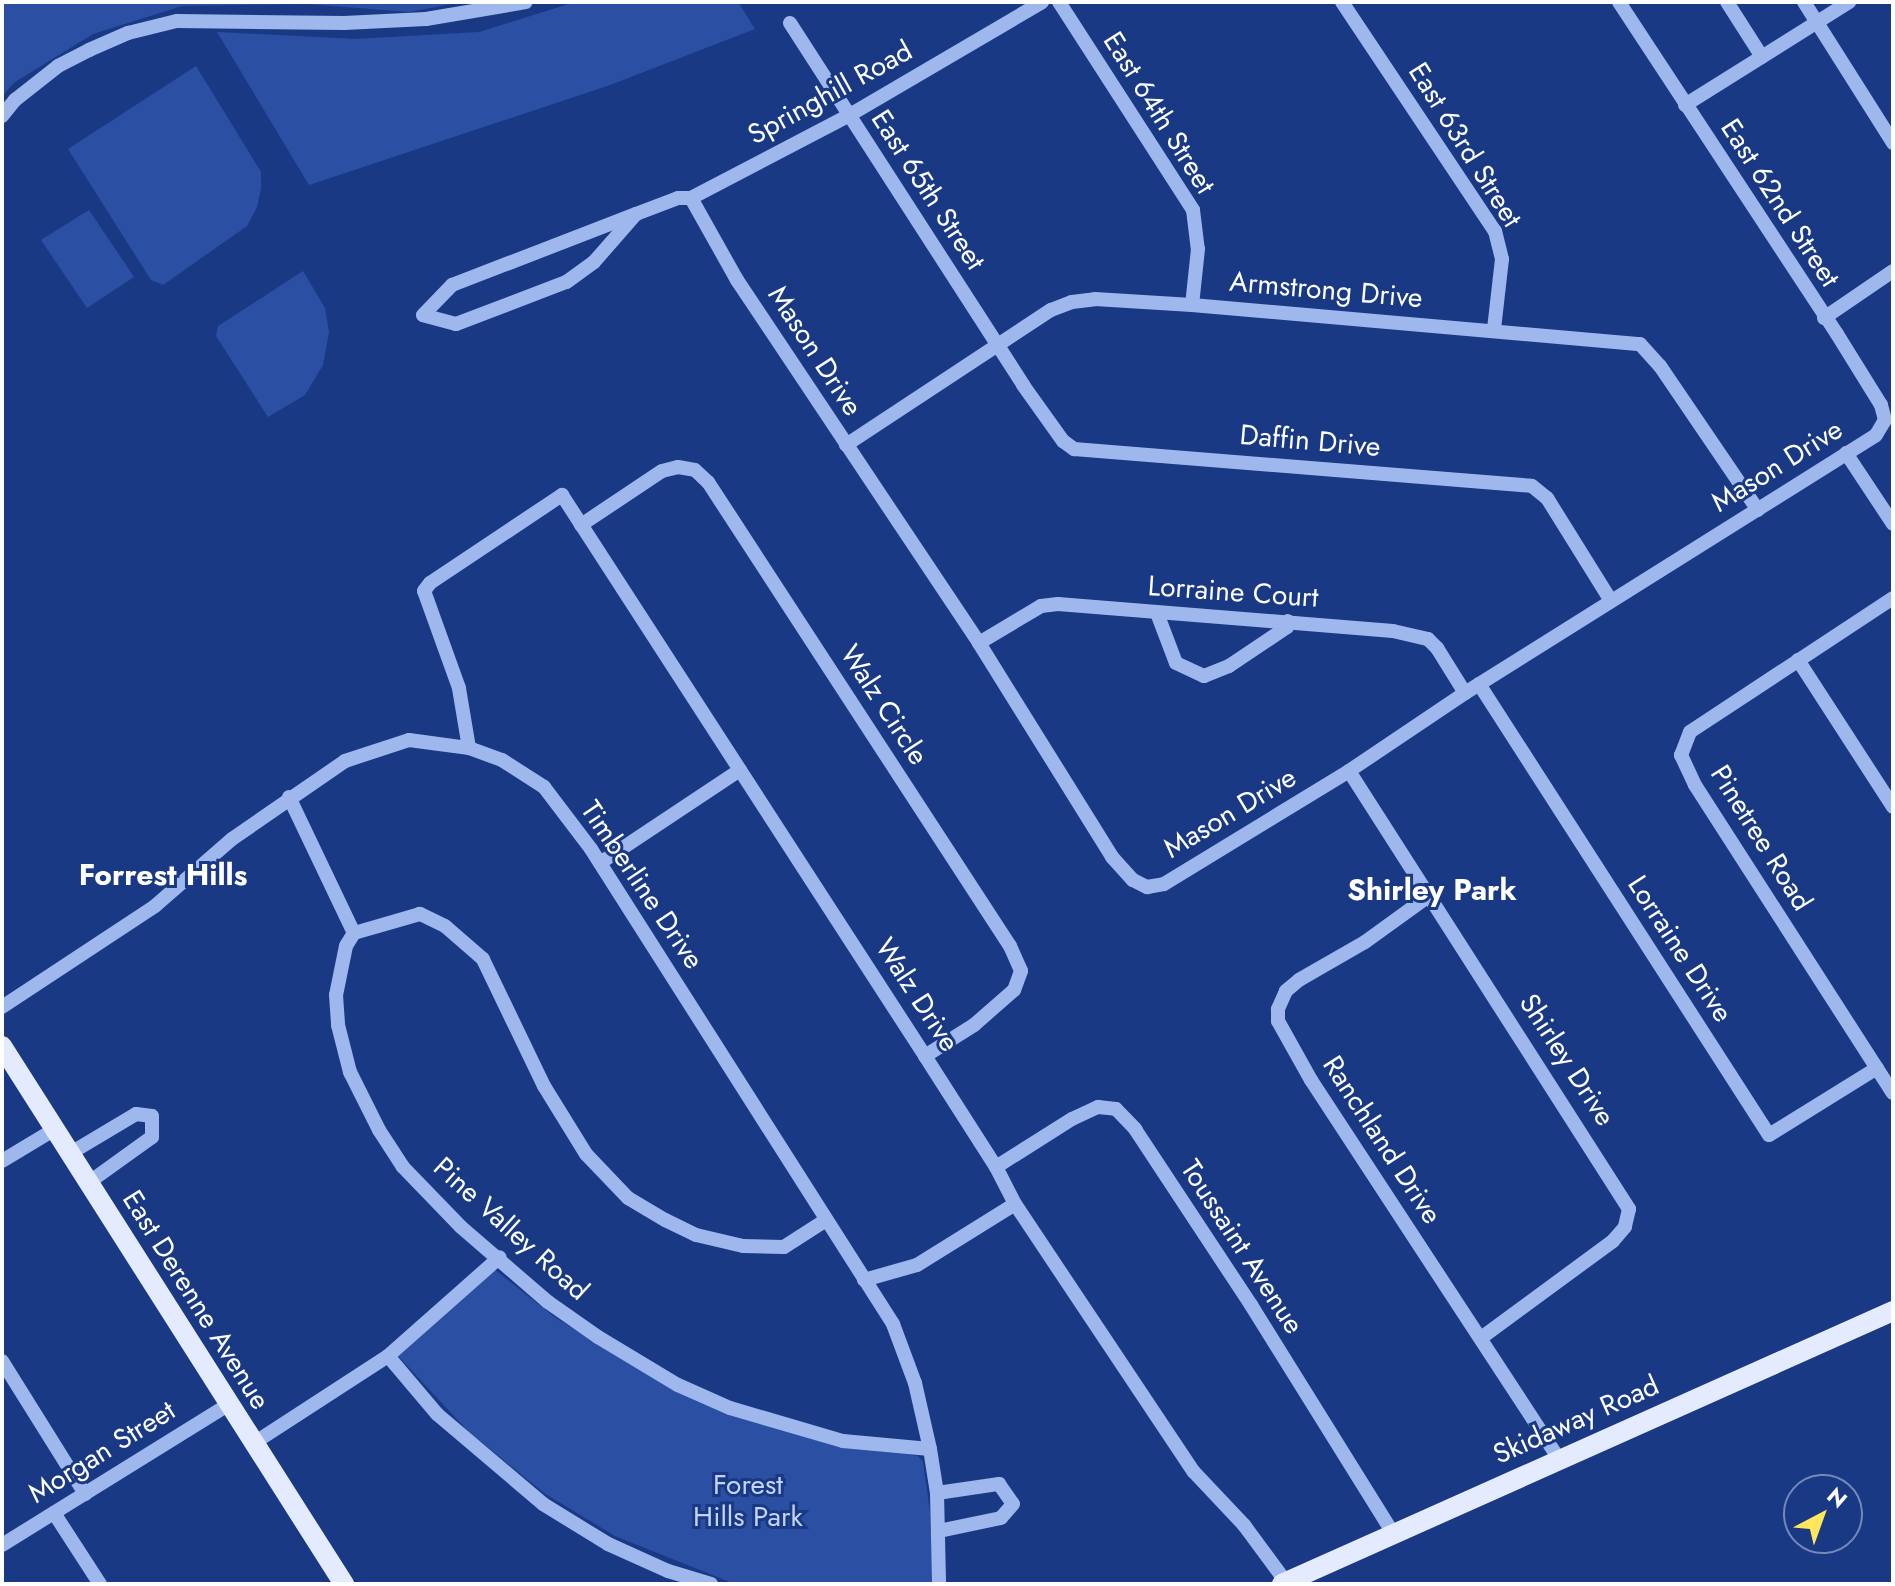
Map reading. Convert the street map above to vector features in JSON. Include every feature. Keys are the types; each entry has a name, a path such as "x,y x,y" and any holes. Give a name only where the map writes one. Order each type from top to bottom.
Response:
{"main road":[{"name":"East Derenne Avenue","path":"2,1046 344,1584"},
{"name":"Skidaway Road","path":"1295,1581 1558,1458 1893,1311"}],"street":[{"path":"2,116 15,100 58,66 128,33 177,21 358,23 426,19 526,2"},
{"name":"Springhill Road","path":"636,214 594,262 566,282 456,324 423,315 452,285 636,214 678,198 691,198 848,116 1042,2"},
{"name":"East 64th Street","path":"1059,2 1193,210 1198,249 1192,305"},
{"name":"East 63rd Street","path":"1342,2 1495,231 1502,259 1494,329"},
{"name":"East 62nd Street","path":"1619,2 1881,405 1885,420 1876,435"},
{"path":"1727,2 1762,57"},
{"path":"1804,2 1893,143"},
{"path":"1685,105 1849,2"},
{"name":"East 65th Street","path":"790,23 997,345"},
{"name":"Mason Drive","path":"691,198 737,280 979,643 1112,857 1133,880 1147,887 1164,884 1349,771 1479,684 1876,435"},
{"path":"1824,318 1893,271"},
{"name":"Armstrong Drive","path":"846,445 1051,310 1072,302 1095,299 1192,305 1640,344 1660,366 1758,510"},
{"name":"Daffin Drive","path":"997,345 1063,441 1074,449 1532,486 1547,498 1611,601"},
{"path":"1846,453 1893,524"},
{"name":"Walz Circle","path":"581,525 662,471 678,467 695,470 708,482 1010,946 1021,971 1014,990 974,1025 925,1056"},
{"name":"Walz Drive","path":"469,748 459,688 424,591 430,583 493,539 562,495 996,1167 1015,1204 1194,1472 1295,1581"},
{"name":"Pinetree Road","path":"1893,598 1690,732 1681,755 1695,785 1893,1093"},
{"name":"Lorraine Court","path":"979,643 1041,606 1058,604 1393,631 1428,639 1465,693"},
{"path":"1157,613 1176,663 1204,676 1229,666 1287,627 1288,621"},
{"path":"1798,660 1893,807"},
{"name":"Lorraine Drive","path":"1479,684 1769,1135 1877,1068"},
{"name":"Timberline Drive","path":"2,1007 155,906 289,797 345,761 409,740 469,748 502,760 544,787 600,863 893,1324 915,1383 930,1449 937,1493 939,1584"},
{"path":"600,863 740,770"},
{"name":"Shirley Drive","path":"1349,771 1629,1209 1625,1227 1613,1241 1481,1338"},
{"path":"289,797 354,933 420,914 445,926 483,959 553,1099 586,1154 628,1198 696,1235 743,1246 784,1247 826,1220"},
{"name":"Ranchland Drive","path":"1430,895 1365,942 1299,980 1286,991 1278,1009 1278,1021 1311,1080 1558,1458"},
{"name":"Pine Valley Road","path":"354,933 339,968 336,995 338,1025 350,1072 379,1130 403,1167 461,1227 500,1257 548,1302 585,1329 691,1391 792,1429 843,1441 930,1449"},
{"name":"Toussaint Avenue","path":"996,1167 1072,1119 1098,1107 1116,1109 1135,1129 1251,1305 1393,1533"},
{"path":"69,1154 136,1114 152,1116 155,1120 152,1137 88,1183"},
{"path":"2,1161 55,1129"},
{"path":"864,1280 917,1265 1015,1204"},
{"path":"254,1443 388,1356 500,1257"},
{"path":"388,1356 437,1414 543,1504 672,1578 711,1584"},
{"path":"2,1361 85,1494"},
{"name":"Morgan Street","path":"2,1545 229,1404"},
{"path":"937,1493 999,1484 1013,1504 1001,1518 939,1531"},
{"path":"54,1513 100,1584"}],"green space":[{"path":"2,2 462,2 409,12 307,4 182,6 93,34 15,82 2,96"},
{"path":"575,2 738,2 755,29 610,85 309,185 217,32 356,39 479,32"},
{"path":"196,66 261,172 261,189 257,207 247,226 163,285 151,280 68,149"},
{"path":"89,210 134,277 87,308 41,240"},
{"path":"303,271 325,308 329,332 323,365 305,395 268,417 216,336 218,326"},
{"name":"Forest Hills Park","path":"495,1270 556,1318 629,1363 819,1437 918,1456 923,1462 930,1512 933,1584 735,1584 615,1536 544,1493 468,1431 398,1356"}],"district":[{"name":"Forrest Hills","path":"163,875"},
{"name":"Shirley Park","path":"1432,890"}]}
